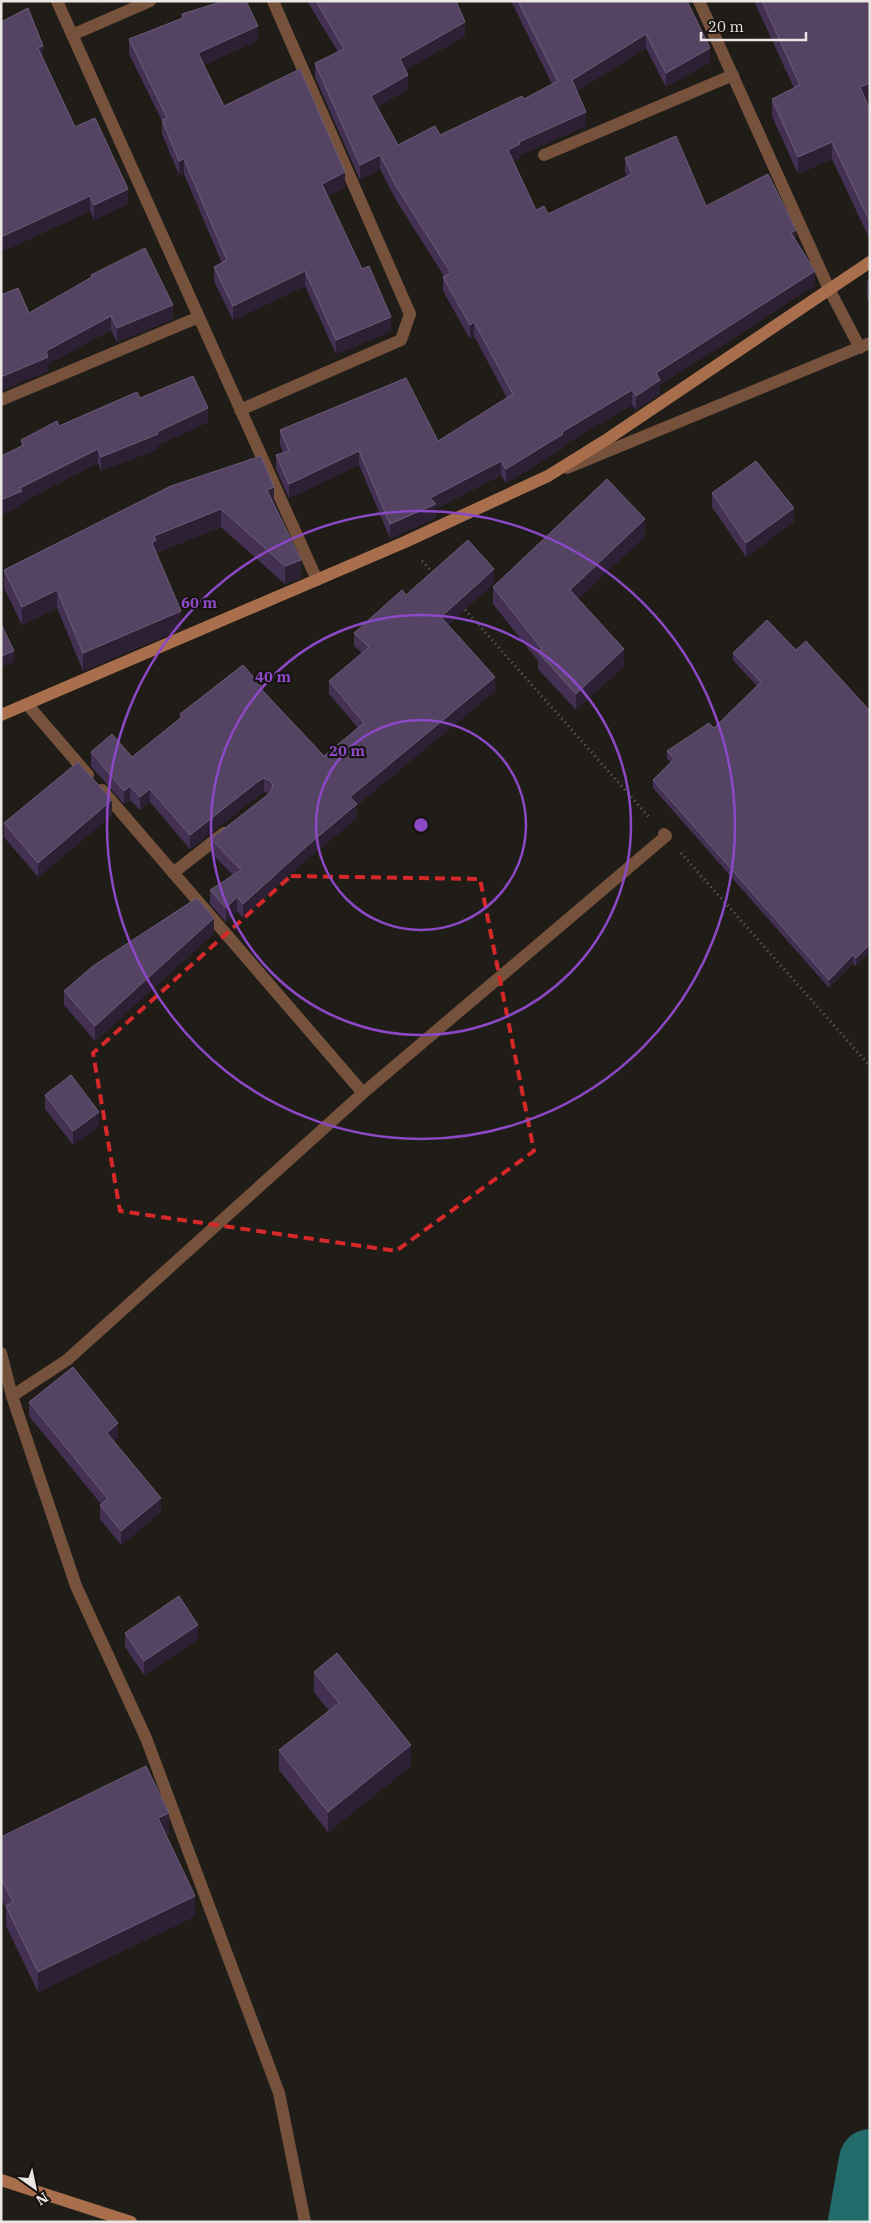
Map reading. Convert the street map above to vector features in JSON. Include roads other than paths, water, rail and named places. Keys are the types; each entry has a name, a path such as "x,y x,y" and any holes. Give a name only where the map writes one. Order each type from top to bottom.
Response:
{"street":[{"path":"57,1 317,580"},
{"path":"72,35 150,1"},
{"path":"240,410 401,340 410,314 273,1"},
{"path":"1,715 405,542 548,476 865,346 829,289 699,1"},
{"path":"544,155 732,75"},
{"path":"548,476 609,438 870,262"},
{"path":"1,400 199,317"},
{"path":"27,704 363,1093"},
{"path":"173,873 234,824"},
{"path":"12,1396 67,1360 363,1093 665,835"},
{"path":"1,1353 12,1396 76,1586 146,1738 280,2093 305,2222"},
{"path":"1,2180 131,2222"}],"waterway":[{"path":"859,2222 870,2160"}]}
